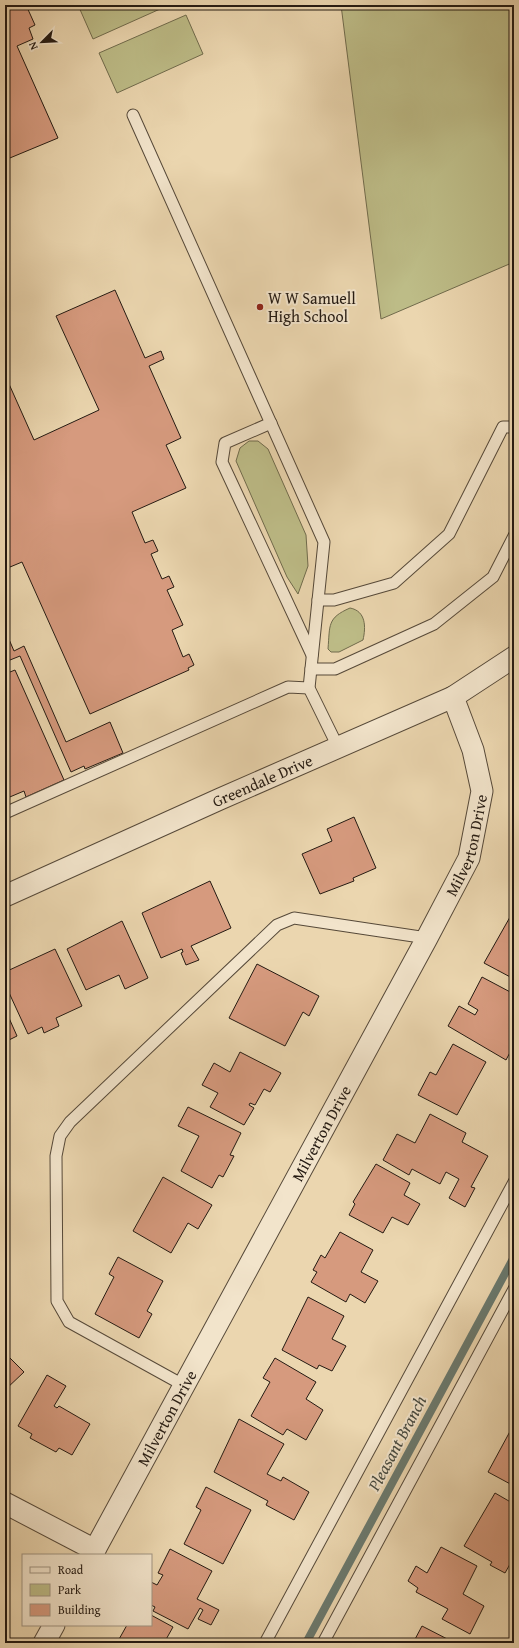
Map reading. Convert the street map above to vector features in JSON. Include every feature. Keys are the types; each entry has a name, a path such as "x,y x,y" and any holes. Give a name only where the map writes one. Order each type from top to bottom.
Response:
{"street":[{"name":"Greendale Drive","path":"5,896 453,697 514,657"},
{"name":"Milverton Drive","path":"93,1552 185,1386 469,858 482,791 474,750 453,697"},
{"path":"5,1503 93,1552"},
{"path":"44,1643 53,1626"}],"lane":[{"path":"133,115 324,542 309,688 338,747"},
{"path":"271,423 225,443 222,462 312,655"},
{"path":"318,600 334,600 394,583 449,534 503,427 514,427"},
{"path":"311,668 335,669 434,624 493,577 514,536"},
{"path":"5,813 288,687 309,688"},
{"path":"185,1386 68,1322 57,1301 56,1156 60,1136 70,1122 277,925 294,918 427,938"},
{"path":"265,1643 514,1182"},
{"path":"323,1643 514,1289"}],"green space":[{"path":"78,5 169,5 93,39"},
{"path":"341,5 514,5 514,262 381,319"},
{"path":"186,15 203,54 117,93 99,53"},
{"path":"249,441 258,441 268,449 306,535 308,566 298,594 287,577 236,461 240,448"},
{"path":"350,608 359,612 364,620 363,640 339,652 331,652 328,649 331,623 337,615"}],"building":[{"path":"5,5 26,5 35,25 29,28 33,39 17,46 58,138 5,160"},
{"path":"115,290 145,358 161,351 164,359 149,366 181,438 166,445 186,488 132,512 145,543 153,540 158,551 151,554 162,579 169,576 174,587 167,590 183,625 172,630 183,657 189,654 194,665 188,668 189,670 90,714 22,562 10,567 5,557 5,375 34,440 99,410 56,316"},
{"path":"5,630 14,651 24,646 66,742 110,722 123,753 85,769 84,766 71,772 20,656 5,662"},
{"path":"15,670 64,780 26,797 24,791 5,799 5,674"},
{"path":"5,799 8,805 5,806"},
{"path":"354,817 376,868 353,878 354,881 320,894 302,854 332,841 327,829"},
{"path":"210,881 231,928 191,946 199,960 186,965 181,953 183,952 182,949 161,958 142,913"},
{"path":"514,910 514,979 484,963"},
{"path":"122,921 148,978 125,989 119,975 86,990 67,949"},
{"path":"55,949 82,1006 56,1018 59,1026 44,1033 42,1027 28,1034 5,984 5,972"},
{"path":"257,964 319,996 309,1016 303,1012 285,1046 229,1018"},
{"path":"482,977 514,994 514,1045 506,1060 448,1026 459,1006 475,1015 478,1010 468,1004"},
{"path":"5,1009 17,1036 5,1042"},
{"path":"453,1044 486,1062 457,1115 418,1095 430,1072 436,1075"},
{"path":"240,1052 281,1073 270,1092 264,1089 255,1105 250,1103 249,1105 254,1108 244,1125 210,1107 218,1093 202,1085 214,1063 230,1072"},
{"path":"188,1107 241,1133 230,1155 234,1156 223,1177 219,1175 212,1188 181,1171 199,1136 178,1126"},
{"path":"430,1114 466,1133 462,1142 488,1156 471,1187 475,1188 465,1207 449,1198 459,1179 446,1172 440,1184 412,1169 409,1175 383,1160 397,1134 415,1143"},
{"path":"376,1164 410,1183 404,1195 420,1204 408,1225 392,1217 383,1233 349,1215 355,1204 353,1202"},
{"path":"163,1177 212,1205 198,1229 188,1223 171,1253 133,1231"},
{"path":"340,1232 373,1250 361,1272 378,1281 365,1303 350,1294 346,1302 311,1282 317,1272 313,1270 321,1255 325,1258"},
{"path":"118,1257 163,1281 147,1311 152,1314 139,1338 95,1314 114,1277 109,1274"},
{"path":"308,1297 344,1316 332,1339 346,1346 332,1371 319,1365 317,1369 282,1350"},
{"path":"5,1353 24,1372 5,1390"},
{"path":"275,1358 316,1382 306,1399 323,1410 306,1440 287,1429 283,1435 251,1416 270,1382 263,1378"},
{"path":"47,1375 66,1386 54,1406 57,1408 59,1406 90,1424 72,1455 59,1448 56,1452 30,1438 32,1434 18,1426"},
{"path":"239,1419 284,1444 267,1474 281,1481 283,1477 309,1492 294,1520 266,1505 268,1501 214,1472"},
{"path":"514,1424 514,1486 488,1472"},
{"path":"206,1487 251,1510 223,1564 184,1544 201,1510 196,1507"},
{"path":"495,1493 514,1504 514,1557 505,1573 490,1565 492,1562 464,1546"},
{"path":"441,1547 477,1566 463,1594 484,1606 470,1634 442,1619 448,1609 416,1592 418,1588 408,1581 416,1566 427,1573"},
{"path":"170,1549 212,1571 197,1599 219,1610 211,1625 198,1619 203,1610 200,1608 188,1629 153,1611 155,1607 152,1606 152,1582 157,1585 163,1575 158,1573"},
{"path":"152,1616 173,1627 164,1643 121,1643 118,1641 126,1626 152,1626"},
{"path":"422,1626 455,1643 413,1643"}],"waterway":[{"name":"Pleasant Branch","path":"306,1643 514,1257"}],"place":[{"name":"W W Samuell High School","path":"260,307"}]}
